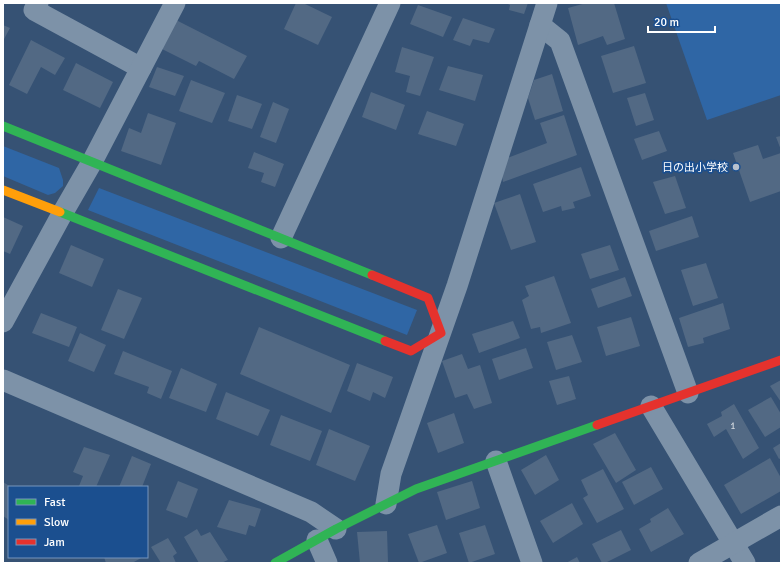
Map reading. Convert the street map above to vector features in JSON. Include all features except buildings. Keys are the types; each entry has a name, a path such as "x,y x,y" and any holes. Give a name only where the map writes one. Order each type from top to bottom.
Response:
{"street":[{"path":"38,3 34,10 141,68"},
{"path":"3,322 92,162 175,3"},
{"path":"281,238 390,3"},
{"path":"386,504 391,474 441,333 547,3"},
{"path":"540,25 560,41 688,393"},
{"path":"3,126 428,298 441,333"},
{"path":"3,190 411,350 441,333"},
{"path":"275,563 336,529 416,489 781,360"},
{"path":"3,380 311,512 336,529"},
{"path":"651,406 745,563"},
{"path":"496,461 532,563"},
{"path":"699,563 781,516"},
{"path":"317,540 327,563"}],"shaded area":[{"path":"666,3 781,3 781,95 707,120"},
{"path":"3,146 59,168 63,180 63,186 55,193 48,195 3,176"},
{"path":"99,188 417,310 407,335 88,210"}],"traffic: fast":[{"path":"3,126 372,275"},
{"path":"60,212 385,341"},
{"path":"275,563 336,529 416,489 597,425"}],"traffic: slow":[{"path":"3,190 60,212"}],"traffic: jam":[{"path":"372,275 428,298 441,333 411,351 385,341"},
{"path":"597,425 781,360"}],"place":[{"name":"日の出小学校","path":"736,167"}]}
